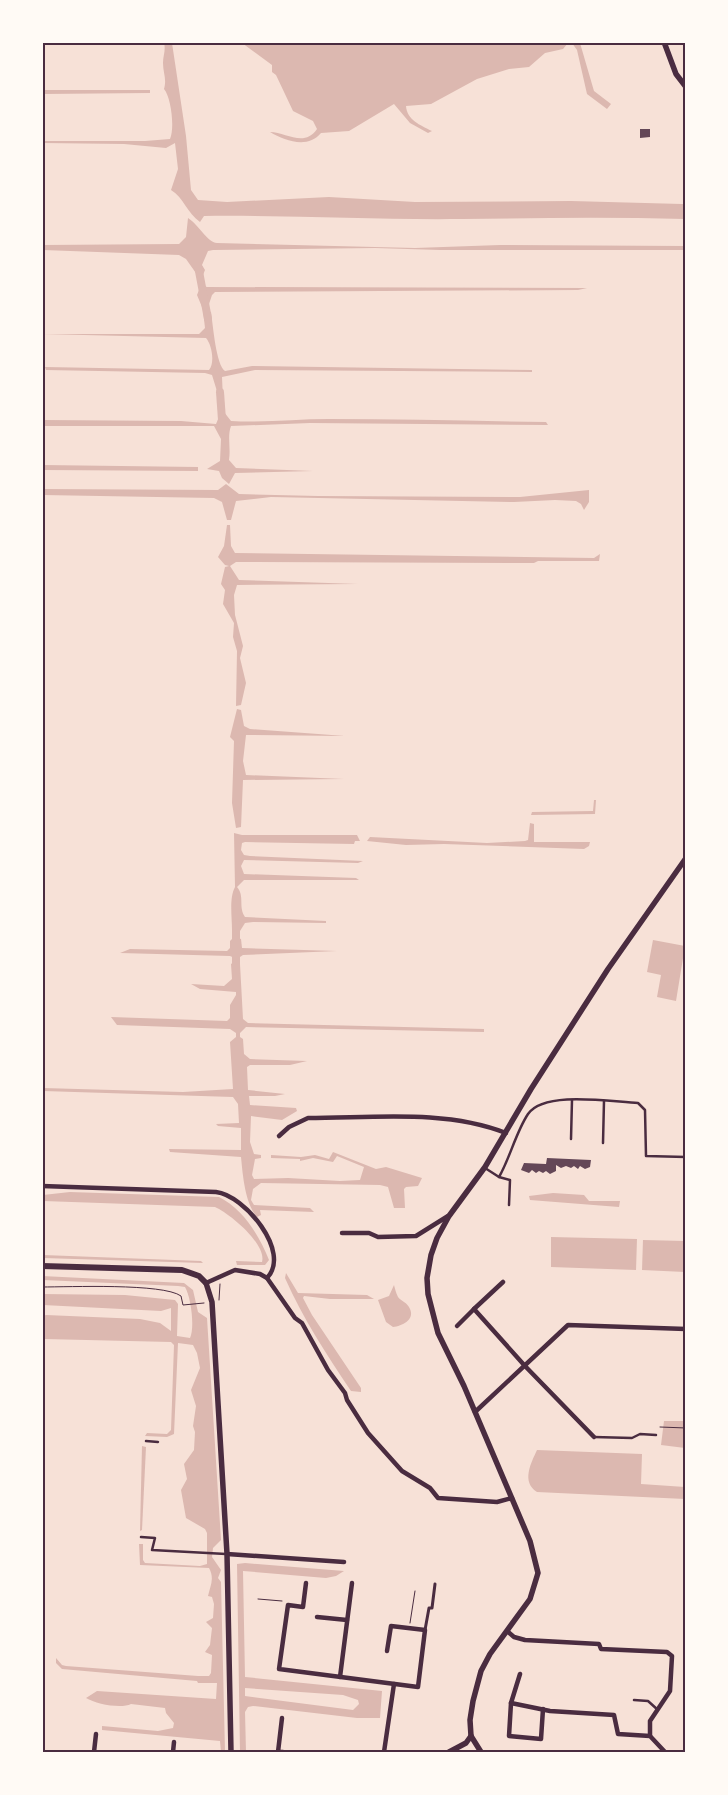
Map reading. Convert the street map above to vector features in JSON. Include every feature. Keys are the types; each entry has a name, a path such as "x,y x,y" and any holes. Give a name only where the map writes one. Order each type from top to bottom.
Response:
{"main road":[{"path":"42,1266 182,1270 199,1276 206,1283"}],"street":[{"path":"664,42 676,74 686,87"},
{"path":"449,1752 466,1743 471,1736 473,1701 481,1671 490,1654 533,1594 538,1573 530,1541 475,1412 438,1333 428,1294 428,1265 437,1238 449,1216 484,1168 531,1089 603,977 686,858"},
{"path":"280,1136 289,1127 308,1118 447,1120 474,1123 506,1133"},
{"path":"42,1186 216,1192 230,1195 244,1207 270,1239 275,1252 276,1263 267,1278"},
{"path":"342,1234 369,1233 378,1237 416,1236 449,1216"},
{"path":"231,1752 226,1554 212,1302 206,1283 235,1270 260,1274 267,1278 295,1318 302,1323 368,1433 402,1471 430,1488 441,1500 497,1502 512,1498"},
{"path":"457,1326 503,1282"},
{"path":"474,1309 525,1366 594,1437"},
{"path":"475,1412 568,1325 686,1329"},
{"path":"226,1554 344,1562"},
{"path":"306,1583 303,1607 288,1605 279,1669 418,1687 429,1608 432,1608 435,1584"},
{"path":"340,1677 352,1583"},
{"path":"317,1617 347,1620"},
{"path":"387,1651 391,1626 426,1630"},
{"path":"507,1631 514,1637 525,1640 599,1644 601,1649 667,1652 672,1656 670,1691 665,1702 650,1721 650,1736 665,1752"},
{"path":"520,1674 511,1703 509,1736 541,1739 543,1709"},
{"path":"384,1752 394,1684"},
{"path":"511,1703 550,1712 614,1715 618,1734 650,1736"},
{"path":"282,1718 278,1752 283,1752"},
{"path":"94,1752 96,1734"},
{"path":"471,1736 481,1752"},
{"path":"173,1752 174,1742"}],"lane":[{"path":"499,1177 509,1159 526,1116 532,1108 553,1100 638,1104 645,1110 646,1156 686,1157"},
{"path":"571,1139 572,1100"},
{"path":"603,1144 604,1101"},
{"path":"484,1168 499,1177 510,1180 510,1205"},
{"path":"594,1437 632,1438 640,1434 656,1435"},
{"path":"146,1441 158,1442"},
{"path":"142,1537 155,1538 152,1550 226,1554"},
{"path":"634,1700 648,1701 658,1710"}],"path":[{"path":"42,1287 140,1288 176,1292 181,1296 183,1305 197,1304"},
{"path":"660,1427 686,1428"},
{"path":"410,1628 415,1592"},
{"path":"258,1598 284,1602 288,1605"}],"shaded area":[{"path":"164,43 172,43 186,136 191,190 198,200 227,202 329,197 415,202 571,201 685,204 685,219 430,219 204,216 200,222 171,190 178,169 175,143 166,148 124,144 43,143 43,141 145,141 170,139 172,120 169,99 164,89"},
{"path":"242,43 568,43 563,49 545,53 529,67 509,69 477,79 431,104 406,106 412,118 432,131 428,133 410,123 394,104 349,131 321,133 310,141 296,142 270,132 295,138 306,137 312,135 317,129 313,121 293,111 276,75 272,72 272,65"},
{"path":"572,43 580,43 594,91 611,104 607,109 587,94 577,50"},
{"path":"43,90 150,90 150,93 43,94"},
{"path":"188,218 210,240 217,243 415,248 500,245 685,246 685,250 440,250 375,248 213,250 208,251 202,265 205,270 203,275 198,276 186,259 179,255 43,250 43,245 179,244 186,237"},
{"path":"201,285 207,287 587,288 578,290 215,292 209,304 202,307 197,295"},
{"path":"203,310 211,312 217,353 225,371 252,366 532,370 532,372 255,370 222,377 223,400 220,401 212,375 205,373 46,370 45,367 209,370 212,363 212,354 206,338 43,334 199,334 205,328"},
{"path":"221,412 224,412 231,421 256,422 383,419 546,422 548,425 310,423 231,426 229,434 229,460 236,468 313,471 235,473 229,484 222,478 219,471 207,469 220,461 221,439 214,426 43,426 43,420 181,421 216,424"},
{"path":"43,465 198,467 198,471 43,470"},
{"path":"226,484 239,494 318,496 520,497 589,490 589,502 584,510 581,504 576,501 555,500 514,502 271,497 236,501 231,520 227,520 222,502 214,498 43,495 43,489 218,490"},
{"path":"227,525 230,525 231,546 235,553 594,558 600,554 599,561 538,561 534,563 236,562 230,566 239,580 358,584 237,585 234,595 235,615 243,646 240,658 246,683 241,705 236,706 237,651 233,637 234,623 223,604 225,590 221,584 225,567 229,566 225,565 218,557 224,546"},
{"path":"237,709 241,710 244,726 250,729 345,736 246,735 243,761 246,775 344,779 243,780 241,827 236,828 232,803 234,741 230,737"},
{"path":"594,800 596,800 595,814 531,815 532,812 593,811"},
{"path":"530,823 534,824 534,842 590,842 589,846 584,849 444,844 406,845 367,841 370,837 487,843 525,841 528,840"},
{"path":"234,833 242,835 357,835 360,841 355,841 354,844 245,842 242,843 241,850 244,855 250,856 363,861 358,863 244,860 241,866 244,874 356,878 359,880 244,880 237,887 241,894 242,909 245,917 326,921 326,923 253,922 245,923 240,931 235,932 232,930 231,908 235,887"},
{"path":"234,937 241,939 242,948 337,951 243,955 237,959 230,956 120,953 130,949 227,951 230,948 230,941"},
{"path":"653,940 685,946 676,1001 657,997 661,975 647,972"},
{"path":"234,962 240,964 243,1019 248,1023 484,1029 484,1032 246,1027 240,1033 240,1037 243,1039 244,1054 250,1059 307,1061 290,1065 250,1065 247,1067 248,1090 285,1094 249,1096 250,1105 296,1108 297,1111 282,1120 251,1116 250,1142 254,1154 261,1155 261,1158 255,1159 252,1175 254,1179 360,1180 364,1167 337,1156 333,1162 313,1158 300,1161 300,1159 271,1158 271,1155 301,1157 315,1155 329,1159 333,1152 376,1169 386,1167 422,1178 418,1186 406,1187 404,1189 405,1208 394,1208 388,1187 380,1185 261,1183 253,1189 251,1200 254,1205 310,1208 314,1212 260,1210 261,1215 257,1217 247,1197 241,1157 170,1152 169,1149 241,1150 241,1128 218,1126 216,1124 239,1123 238,1104 233,1097 43,1091 43,1088 183,1092 233,1089 230,1042 236,1037 236,1033 230,1029 117,1025 111,1017 227,1021 230,1018 230,1005 236,992 200,989 191,984 224,986 232,979 231,964"},
{"path":"70,1192 219,1197 236,1208 243,1216 255,1232 269,1260 265,1265 237,1265 236,1261 262,1262 259,1247 246,1230 215,1207 43,1201 43,1195"},
{"path":"553,1193 584,1195 589,1201 620,1201 619,1207 530,1200 529,1196"},
{"path":"551,1237 637,1239 636,1270 551,1267"},
{"path":"643,1240 685,1241 685,1272 642,1270"},
{"path":"43,1255 201,1261 203,1263 43,1258"},
{"path":"286,1273 298,1293 367,1295 374,1299 330,1299 304,1296 303,1298 312,1315 361,1388 361,1392 351,1391 324,1350 292,1293 285,1278"},
{"path":"42,1276 184,1283 193,1290 198,1312 207,1318 221,1540 213,1548 212,1557 221,1570 218,1578 221,1582 225,1752 221,1752 220,1741 102,1730 102,1726 158,1731 173,1728 174,1723 166,1713 165,1708 131,1704 121,1706 108,1705 86,1698 97,1691 216,1699 217,1683 198,1683 197,1681 62,1669 56,1663 56,1658 62,1665 66,1666 198,1676 209,1676 211,1673 212,1655 205,1652 210,1645 212,1628 206,1622 213,1618 214,1604 212,1597 208,1596 212,1579 209,1568 140,1565 139,1544 143,1544 143,1560 145,1563 200,1566 207,1564 207,1533 205,1529 186,1518 181,1490 187,1479 184,1464 194,1450 195,1432 193,1426 196,1406 191,1390 200,1368 193,1345 178,1343 174,1434 167,1437 145,1436 147,1433 167,1434 171,1430 174,1345 171,1342 44,1339 42,1336 43,1316 46,1315 140,1319 160,1323 171,1331 171,1308 161,1311 43,1305 42,1294 125,1295 175,1300 178,1304 177,1336 190,1338 192,1320 191,1305 187,1292 185,1287 178,1286 43,1280"},
{"path":"394,1285 398,1297 408,1305 411,1316 407,1322 393,1327 386,1322 378,1300 389,1296"},
{"path":"664,1421 685,1421 685,1448 661,1445"},
{"path":"142,1446 146,1447 142,1530 140,1531"},
{"path":"537,1450 642,1454 641,1484 685,1487 685,1499 537,1492 532,1488 528,1478 530,1466"},
{"path":"245,1563 344,1571 336,1576 326,1578 243,1571 245,1677 382,1691 380,1718 357,1718 248,1707 245,1712 246,1752 240,1752 237,1564","holes":["245,1688 343,1695 358,1700 359,1704 353,1710 245,1696"]}],"building":[{"path":"640,129 650,129 650,137 640,138"},
{"path":"547,1158 591,1160 590,1167 585,1169 580,1166 578,1169 574,1166 571,1168 566,1166 561,1168 556,1165 556,1171 550,1174 546,1171 536,1173 532,1170 529,1173 521,1170 524,1163 546,1164"}],"waterway":[{"path":"198,266 208,319"},
{"path":"220,392 222,420"},
{"path":"236,923 236,972"}]}
